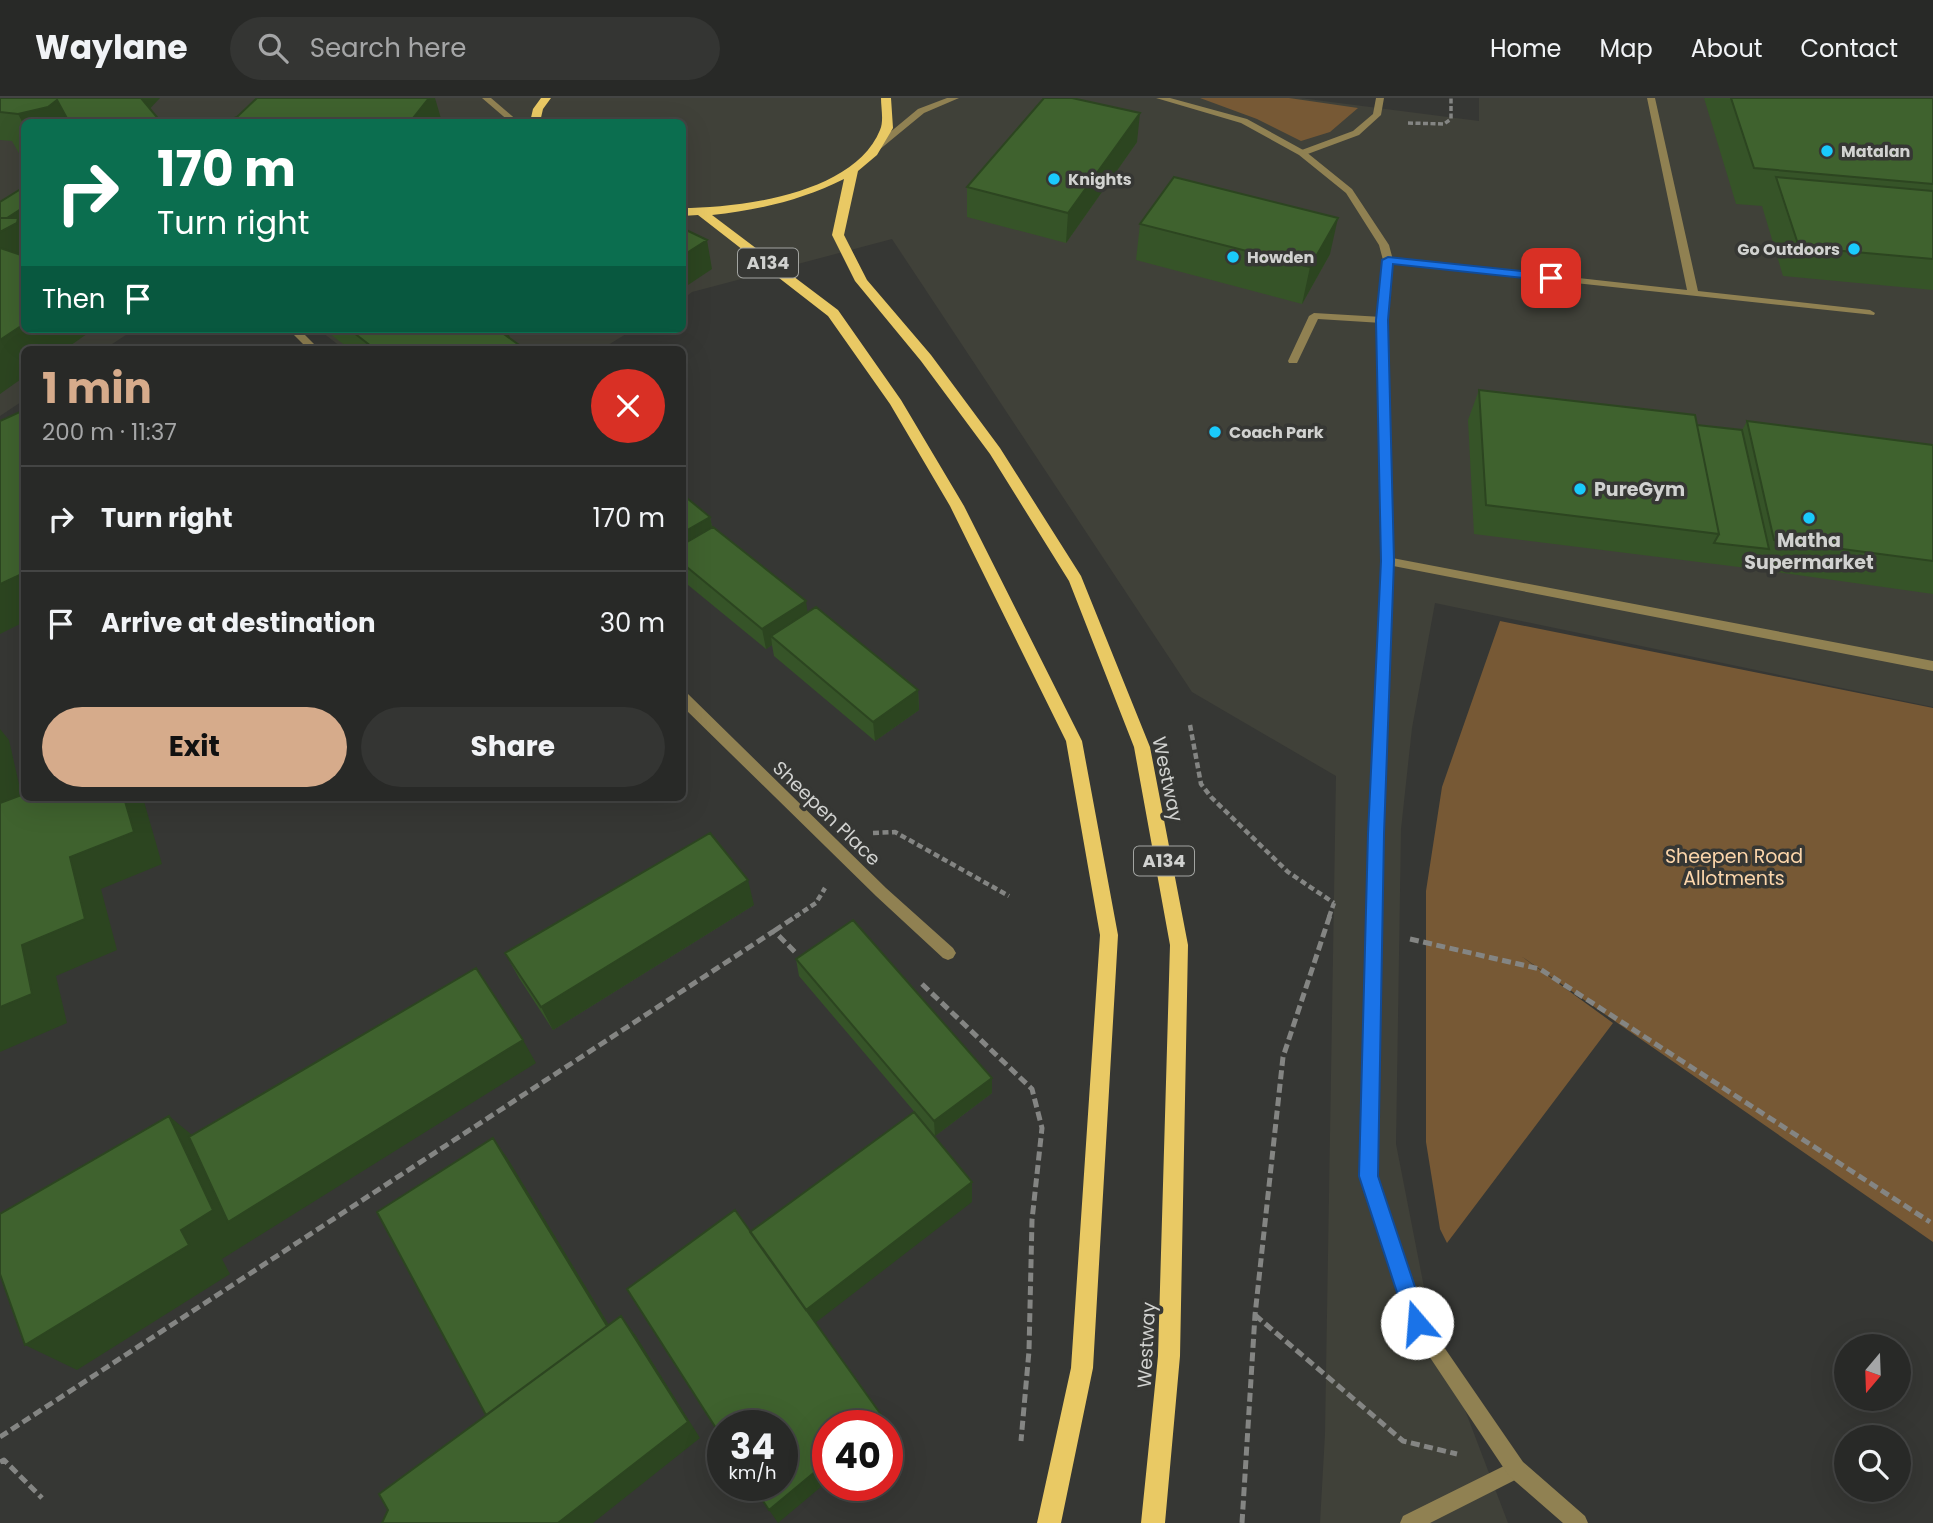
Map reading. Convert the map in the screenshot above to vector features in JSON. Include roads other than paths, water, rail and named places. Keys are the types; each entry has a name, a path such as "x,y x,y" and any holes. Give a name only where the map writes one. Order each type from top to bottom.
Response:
{"main road":[{"path":"536,119 538,109 546,98"},
{"path":"686,212 702,213 783,201 821,188 852,170 876,148 889,119 887,98"},
{"name":"Westway","path":"852,170 838,235 861,281 926,358 995,452 1076,580 1142,747 1179,945 1169,1356 1153,1523"},
{"name":"A134","path":"702,213 833,313 896,404 957,506 1074,741 1109,935 1082,1368 1049,1523"}],"street":[{"path":"486,98 511,119"},
{"path":"876,148 921,111 955,98"},
{"path":"1160,98 1244,121 1302,153 1349,191 1384,244 1388,260 1382,320 1387,561 1368,1176 1417,1323 1516,1469 1578,1523"},
{"path":"1302,153 1356,133 1377,115 1380,98"},
{"path":"1651,98 1693,293"},
{"path":"1388,260 1870,313"},
{"path":"1293,361 1314,316 1382,320"},
{"path":"297,333 311,346"},
{"path":"1387,561 1933,666"},
{"name":"Sheepen Place","path":"686,701 948,953"},
{"path":"1410,1523 1516,1469"}],"place":[{"name":"Matalan","path":"1827,151"},
{"name":"Knights","path":"1054,179"},
{"name":"Go Outdoors","path":"1854,249"},
{"name":"Howden","path":"1233,257"},
{"name":"Coach Park","path":"1215,432"},
{"name":"PureGym","path":"1580,489"},
{"name":"Matha Supermarket","path":"1809,518"}],"park label":[{"name":"Sheepen Road Allotments","path":"1734,867"}]}
